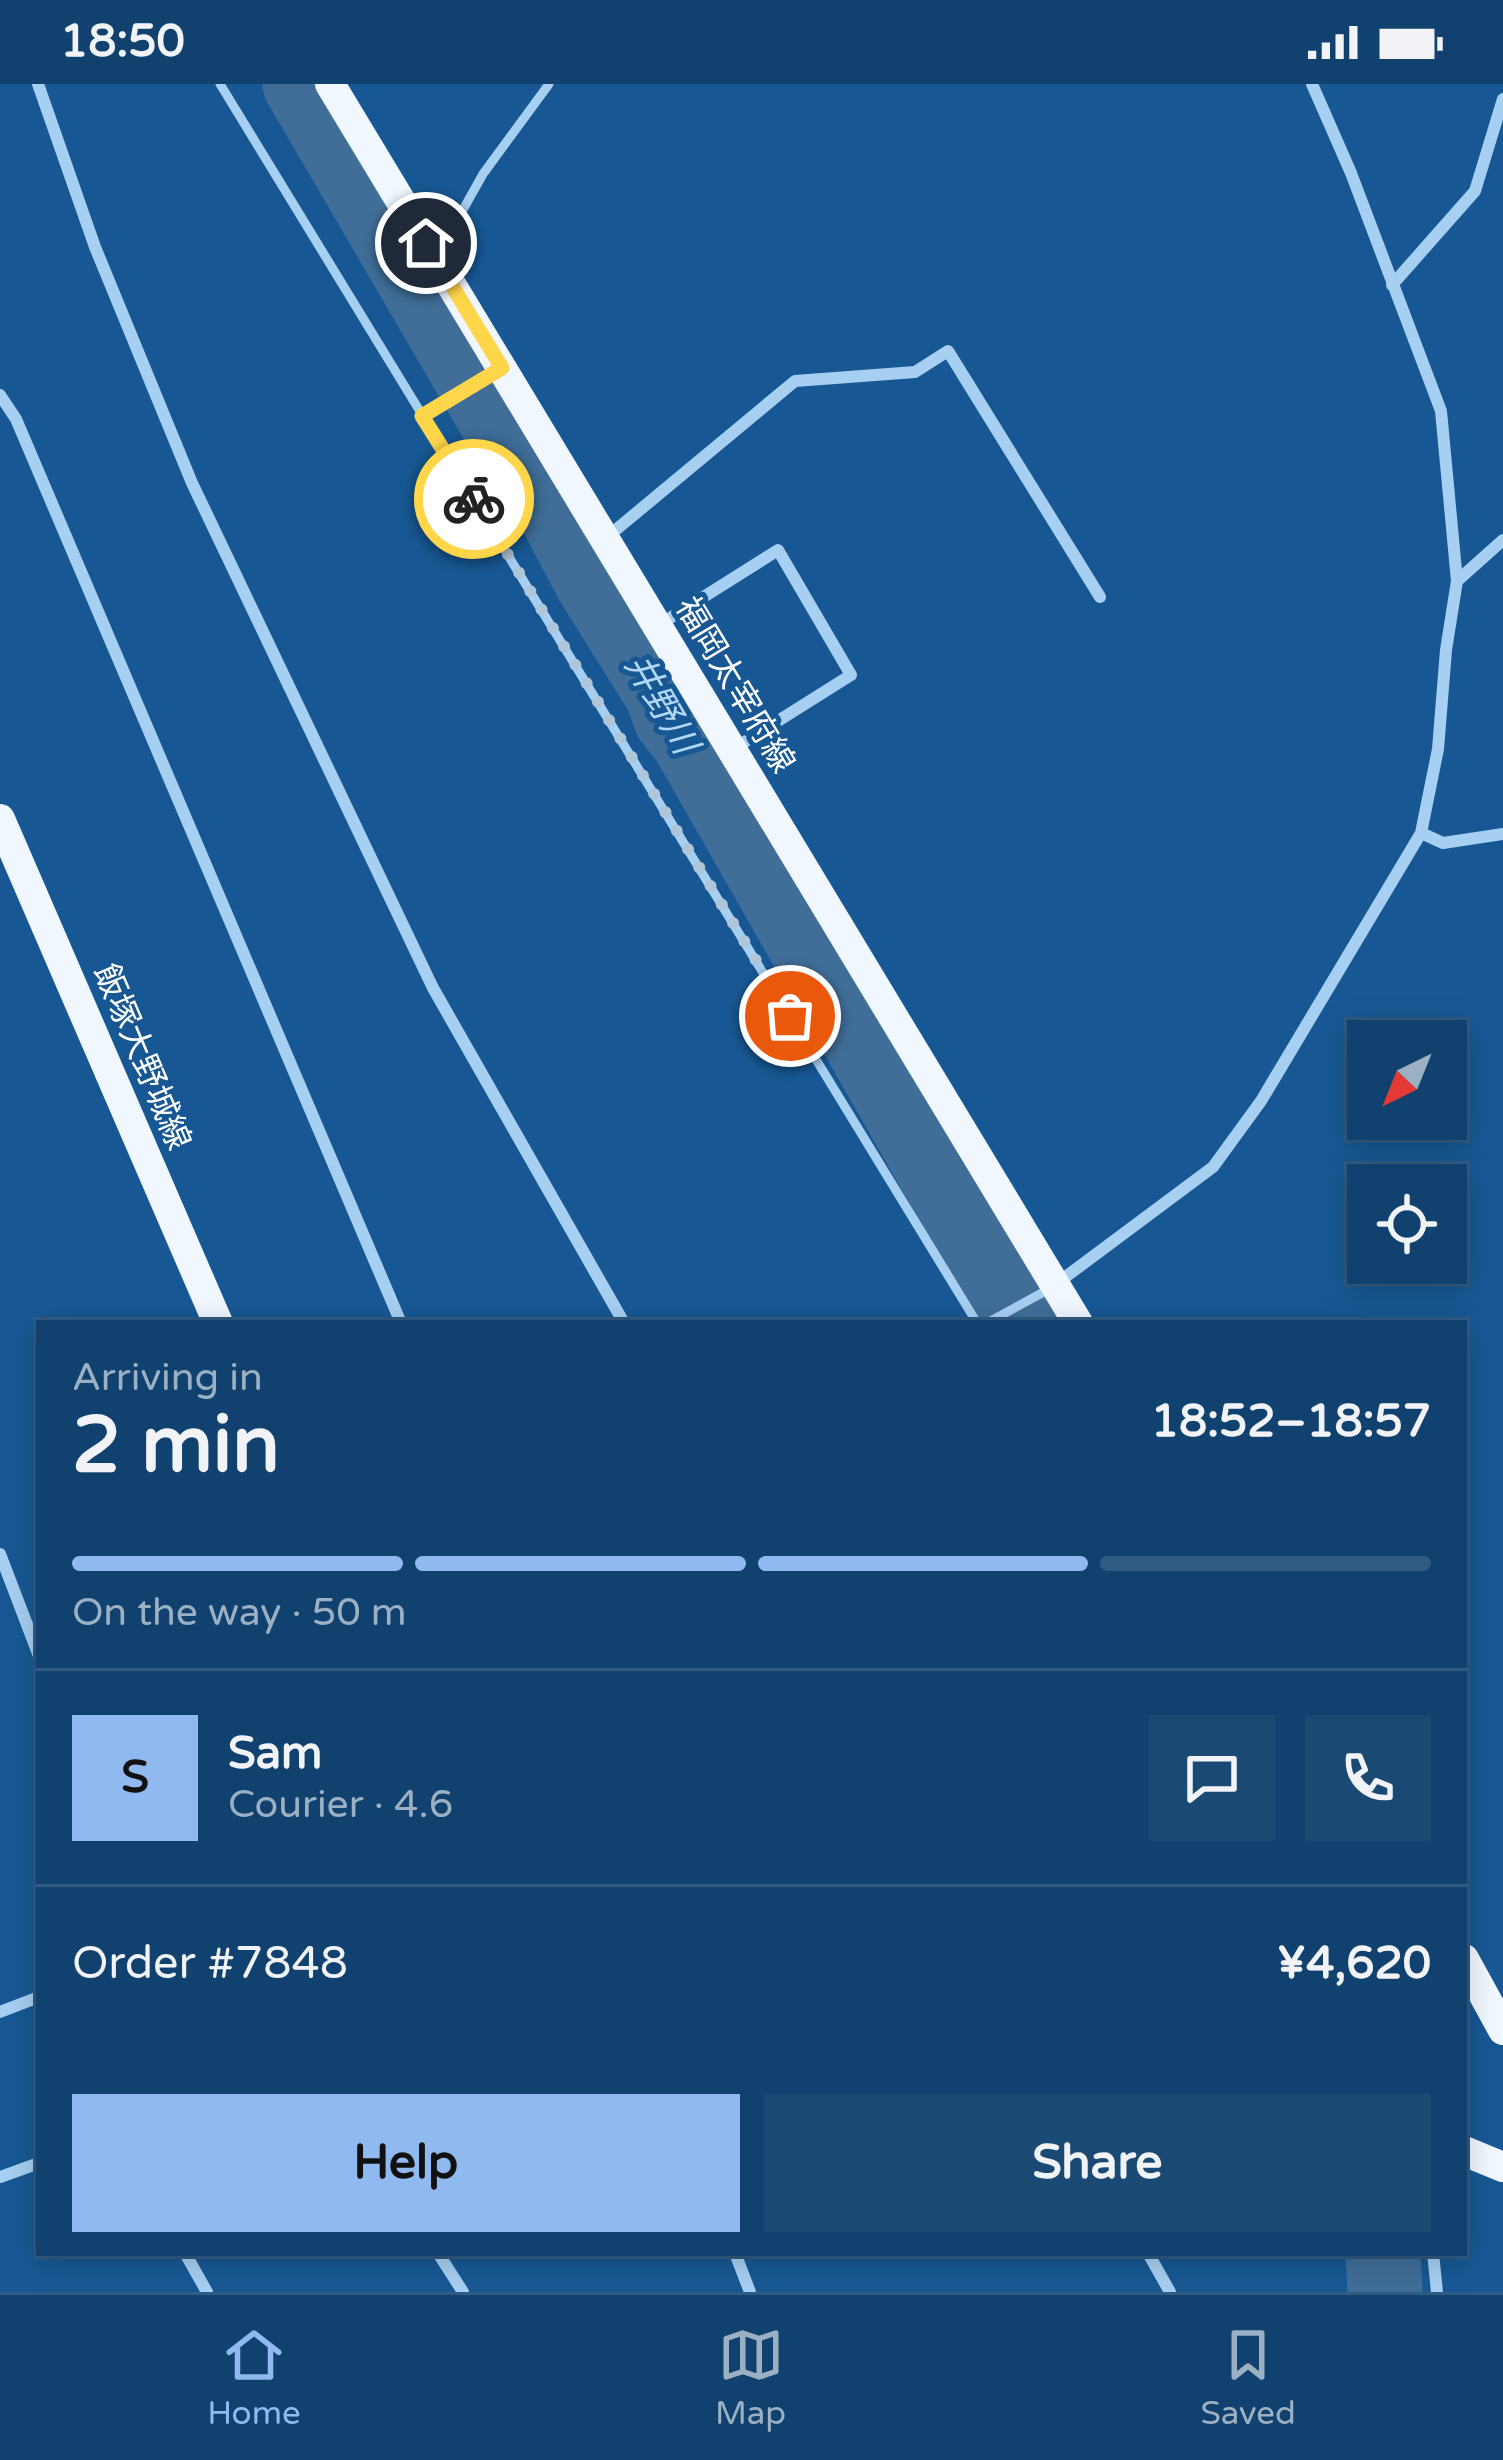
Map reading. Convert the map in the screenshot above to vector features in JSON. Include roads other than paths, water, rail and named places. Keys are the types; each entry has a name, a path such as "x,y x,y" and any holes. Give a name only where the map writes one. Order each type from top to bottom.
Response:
{"main road":[{"name":"福岡太宰府線","path":"330,84 426,243 494,372 605,538 733,749 1044,1291 1075,1320"},
{"name":"飯塚大野城線","path":"0,819 217,1320"},
{"path":"1467,1964 1503,2030"},
{"path":"1467,2152 1503,2167"}],"street":[{"path":"38,84 95,248 192,483 433,988 622,1320"},
{"path":"1044,1291 1213,1167 1261,1101 1421,833 1438,749 1457,581 1441,411 1312,84"},
{"path":"1392,285 1475,191 1503,99"},
{"path":"605,538 795,382 915,372 948,352 1100,597"},
{"path":"422,416 494,372"},
{"path":"0,395 24,438 399,1320"},
{"path":"1457,581 1503,540"},
{"path":"658,626 778,550 851,675 733,749"},
{"path":"1421,833 1443,843 1503,834"},
{"path":"0,1554 36,1648"},
{"path":"0,2012 36,1998"},
{"path":"0,2177 36,2164"},
{"path":"186,2256 207,2292"},
{"path":"440,2256 463,2292"},
{"path":"736,2256 750,2292"},
{"path":"1150,2256 1169,2292"},
{"path":"1433,2256 1437,2292"}],"lane":[{"path":"220,84 975,1320"},
{"path":"426,243 454,224 549,84"},
{"path":"992,1320 1044,1291"}],"waterway":[{"name":"井野川","path":"300,84 662,694 671,719 688,740 1019,1320"},
{"name":"井野川","path":"1383,2256 1385,2292"}]}
